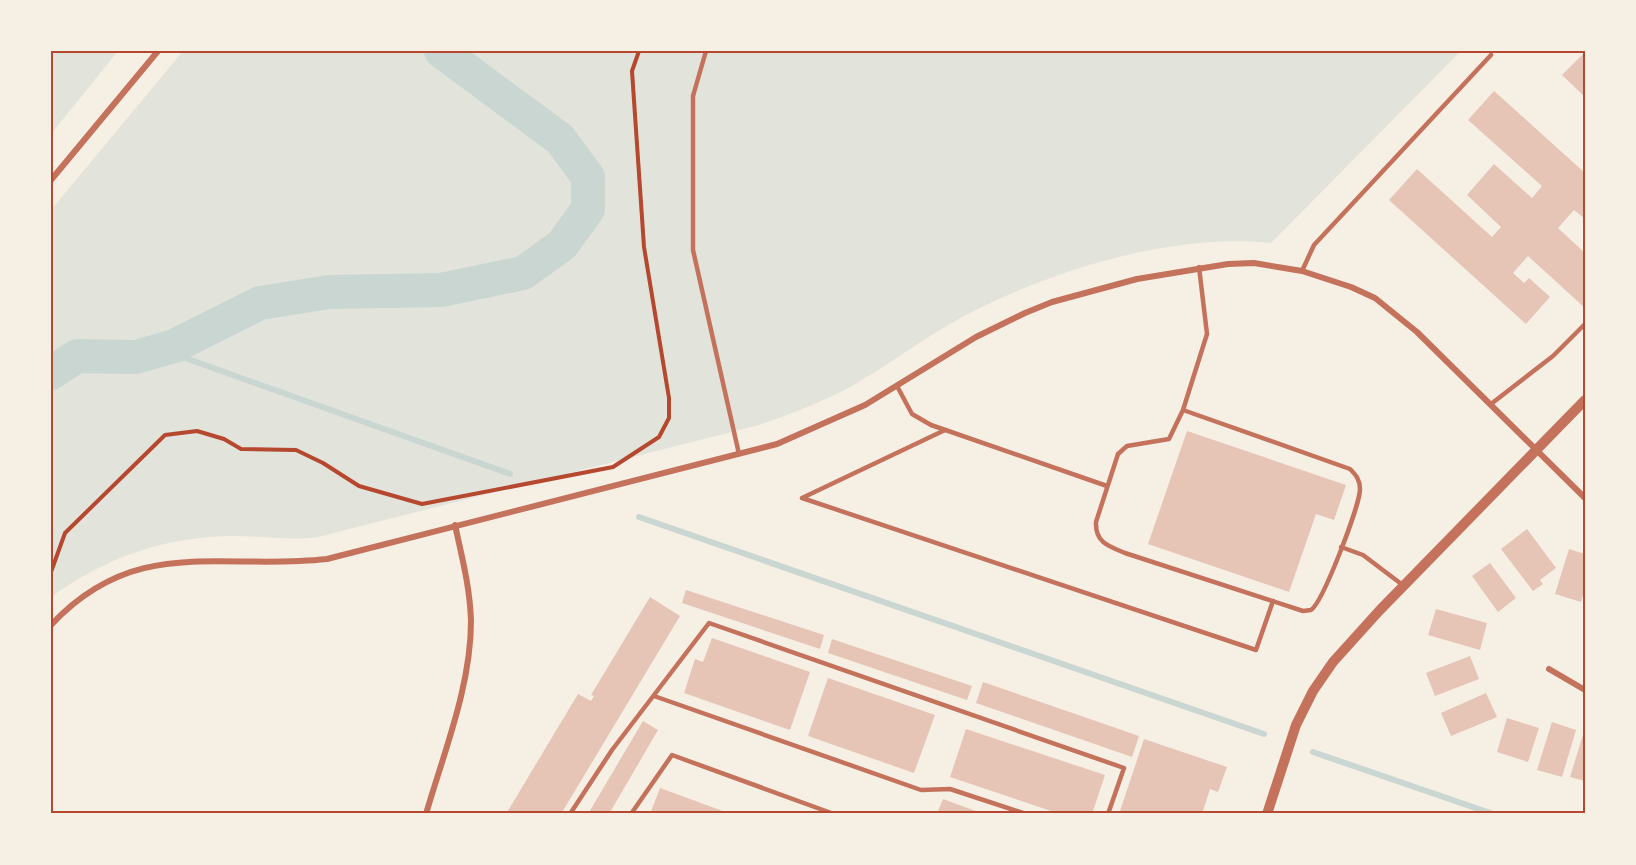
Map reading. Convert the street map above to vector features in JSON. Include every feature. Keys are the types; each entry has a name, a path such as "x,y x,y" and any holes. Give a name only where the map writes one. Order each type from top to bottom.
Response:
{"street":[{"path":"51,180 158,51"},
{"path":"51,625 82,597 136,570 184,560 280,562 327,559 740,454 802,435 865,405 976,337 1025,313 1092,291 1199,267 1254,263 1302,271 1351,287 1375,298 1417,332 1585,498"},
{"path":"1265,812 1296,726 1313,691 1333,662 1585,400"},
{"path":"426,814 464,682 469,650 469,596 455,525"},
{"path":"1549,669 1585,690"}],"lane":[{"path":"706,51 693,96 693,250 740,454"},
{"path":"1302,271 1314,245 1491,55"},
{"path":"1183,410 1350,469 1358,477 1360,490 1341,547 1322,597 1316,606 1304,610 1125,553 1101,541 1096,533 1096,522 1118,454 1127,446 1169,439 1183,410 1207,334 1199,267"},
{"path":"1491,404 1553,356 1585,324"},
{"path":"897,386 912,414 945,430 1107,486"},
{"path":"945,430 802,498 1256,650 1273,601"},
{"path":"1341,547 1363,555 1404,586"},
{"path":"570,814 612,750 709,623 1124,768 1108,814"},
{"path":"654,696 921,790 950,789 1026,814"},
{"path":"631,814 672,755 834,814"}],"path":[{"path":"51,572 65,533 165,435 197,431 224,439 241,449 296,450 323,463 359,486 422,504 613,467 659,437 669,418 669,398 644,247 632,71 639,51"}],"shaded area":[{"path":"51,51 118,51 51,134"},
{"path":"183,51 1461,51 1271,243 1233,241 1193,244 1113,258 1073,270 998,299 935,333 852,386 759,425 318,537 297,539 210,537 161,545 115,560 51,597 51,210"}],"building":[{"path":"1585,52 1585,97 1562,75"},
{"path":"1494,91 1585,173 1585,219 1574,210 1558,228 1585,253 1585,308 1528,256 1513,273 1524,283 1529,278 1550,297 1526,324 1389,200 1417,169 1492,237 1501,227 1467,195 1494,164 1532,198 1542,186 1468,120"},
{"path":"1187,431 1346,485 1334,520 1316,514 1289,592 1148,544"},
{"path":"1527,529 1556,568 1540,580 1543,584 1533,591 1501,549"},
{"path":"1569,549 1585,554 1585,588 1581,602 1555,594"},
{"path":"1490,563 1516,598 1498,612 1472,576"},
{"path":"686,590 824,635 820,649 682,603"},
{"path":"650,597 680,616 561,814 506,814 578,694 591,701 594,696 591,695"},
{"path":"1436,609 1487,623 1480,650 1428,635"},
{"path":"712,638 810,672 790,730 684,693 695,659 703,662"},
{"path":"832,639 972,686 967,700 828,653"},
{"path":"1470,656 1479,679 1435,696 1426,673"},
{"path":"828,678 935,715 914,773 808,736"},
{"path":"983,682 1139,736 1132,757 976,703"},
{"path":"1486,693 1497,717 1451,736 1441,713"},
{"path":"1507,718 1539,728 1528,762 1497,752"},
{"path":"643,721 658,730 609,814 588,814"},
{"path":"1552,722 1576,730 1562,777 1537,770"},
{"path":"1585,728 1585,781 1570,777"},
{"path":"966,729 1105,775 1092,814 1060,814 950,777"},
{"path":"1144,739 1227,767 1218,792 1210,789 1202,814 1119,814"},
{"path":"660,788 731,814 650,814"},
{"path":"943,799 984,814 937,814"}],"waterway":[{"path":"51,373 77,356 136,357 174,346 260,303 329,292 441,290 523,273 562,245 588,209 588,177 560,139 441,51"},
{"path":"155,351 185,358 510,474"},
{"path":"639,517 1264,734"},
{"path":"1313,752 1493,814"}]}
